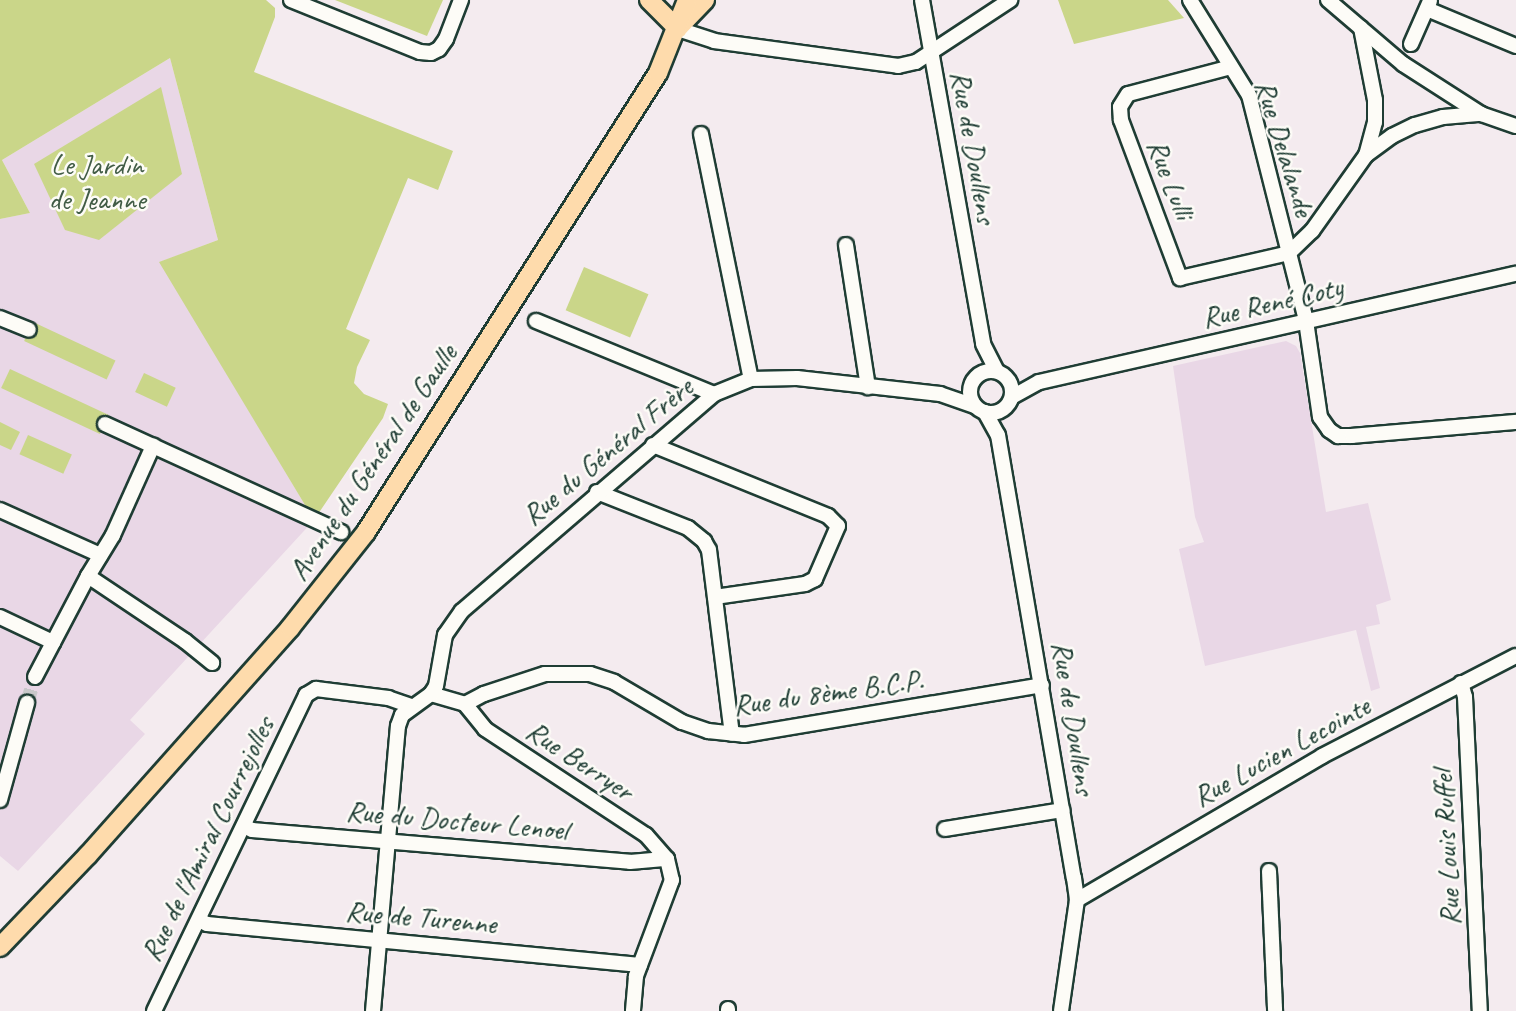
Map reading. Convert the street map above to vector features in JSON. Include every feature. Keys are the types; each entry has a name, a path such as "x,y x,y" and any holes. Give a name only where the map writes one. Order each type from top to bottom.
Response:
{"main road":[{"path":"649,0 678,29"},
{"path":"678,29 687,0"},
{"path":"678,29 705,0"},
{"name":"Avenue du Général de Gaulle","path":"0,947 79,864 273,648 366,531 659,73 678,29"}],"street":[{"path":"291,0 420,52 431,53 439,49 446,39 461,0"},
{"name":"Rue de Doullens","path":"922,0 983,344 1002,374"},
{"path":"678,29 714,41 898,66 916,62 1010,0"},
{"name":"Rue Delalande","path":"1190,0 1249,95 1306,321 1320,417 1329,430 1338,436 1516,422"},
{"path":"1328,0 1403,64 1481,114 1516,126"},
{"path":"1411,44 1428,4 1516,46"},
{"path":"1361,28 1375,100 1375,122 1366,155"},
{"name":"Rue Lulli","path":"1231,67 1137,90 1122,99 1121,120 1181,278 1289,253"},
{"path":"1289,253 1312,231 1366,155 1392,136 1443,117 1481,114"},
{"path":"701,134 751,379"},
{"path":"846,245 868,387"},
{"name":"Rue René Coty","path":"1012,397 1039,382 1516,274"},
{"path":"0,318 29,330"},
{"path":"536,321 714,394"},
{"name":"Rue de Doullens","path":"975,380 983,344"},
{"path":"1002,374 1011,383 1012,397 1001,411 980,409 970,392 975,380 1002,374"},
{"name":"Rue René Coty","path":"1002,374 1039,382"},
{"name":"Rue du Général Frère","path":"430,694 439,679 445,635 451,623 597,492 714,394 751,379 797,378 940,394 980,409"},
{"name":"Rue du Général Frère","path":"940,394 975,380"},
{"name":"Rue de Doullens","path":"980,409 998,435"},
{"name":"Rue de Doullens","path":"1001,411 998,435 1077,900 1061,1011"},
{"path":"105,424 341,532"},
{"path":"653,445 828,516 838,526 815,579 805,584 715,597"},
{"path":"35,677 100,555 153,446"},
{"path":"597,492 698,535 709,551 732,734"},
{"path":"0,510 100,555"},
{"path":"88,576 212,663"},
{"path":"0,617 53,642"},
{"name":"Rue Lucien Lecointe","path":"1077,900 1289,775 1516,656"},
{"name":"Rue du 8ème B.C.P.","path":"465,704 484,694 545,674 590,674 614,682 682,722 708,731 732,734 889,712 1042,685"},
{"name":"Rue Louis Ruffel","path":"1461,683 1465,697 1480,1011"},
{"name":"Rue de l'Amiral Courrejolles","path":"154,1011 309,691 316,689 388,698 411,706"},
{"path":"373,1011 377,940 398,726 402,715 411,706 430,694 465,704"},
{"path":"0,800 27,703"},
{"name":"Rue Berryer","path":"465,704 485,729 646,835 667,859"},
{"path":"945,829 1062,810"},
{"name":"Rue du Docteur Lenoel","path":"244,826 631,862 667,859"},
{"path":"633,1011 636,976 672,880 667,859"},
{"path":"1269,871 1275,1011"},
{"name":"Rue de Turenne","path":"199,920 207,924 640,965"}],"shaded area":[{"path":"170,58 218,240 160,262 314,520 130,720 145,734 18,871 0,856 0,219 30,213 2,160"},
{"path":"1286,341 1296,346 1300,353 1326,512 1368,503 1391,600 1376,605 1380,624 1366,627 1380,688 1371,691 1356,630 1205,666 1179,549 1204,542 1195,517 1173,366"}],"green space":[{"path":"0,0 266,0 275,8 275,17 254,72 453,151 438,190 408,178 346,329 370,340 357,367 354,383 364,394 388,404 383,418 314,520 159,262 218,240 170,58 2,160 30,213 0,219"},
{"path":"335,0 443,0 427,36"},
{"path":"1058,0 1168,0 1184,18 1074,44"},
{"name":"Le Jardin de Jeanne","path":"161,87 182,174 99,240 65,230 34,164"},
{"path":"584,267 648,294 630,338 566,310"},
{"path":"33,322 115,360 107,379 24,341"},
{"path":"10,369 109,415 100,434 1,388"},
{"path":"144,373 176,388 167,407 135,392"},
{"path":"0,422 20,432 11,450 0,445"},
{"path":"28,435 72,455 63,474 19,454"}],"tunnel":[{"path":"27,703 35,677"}]}
